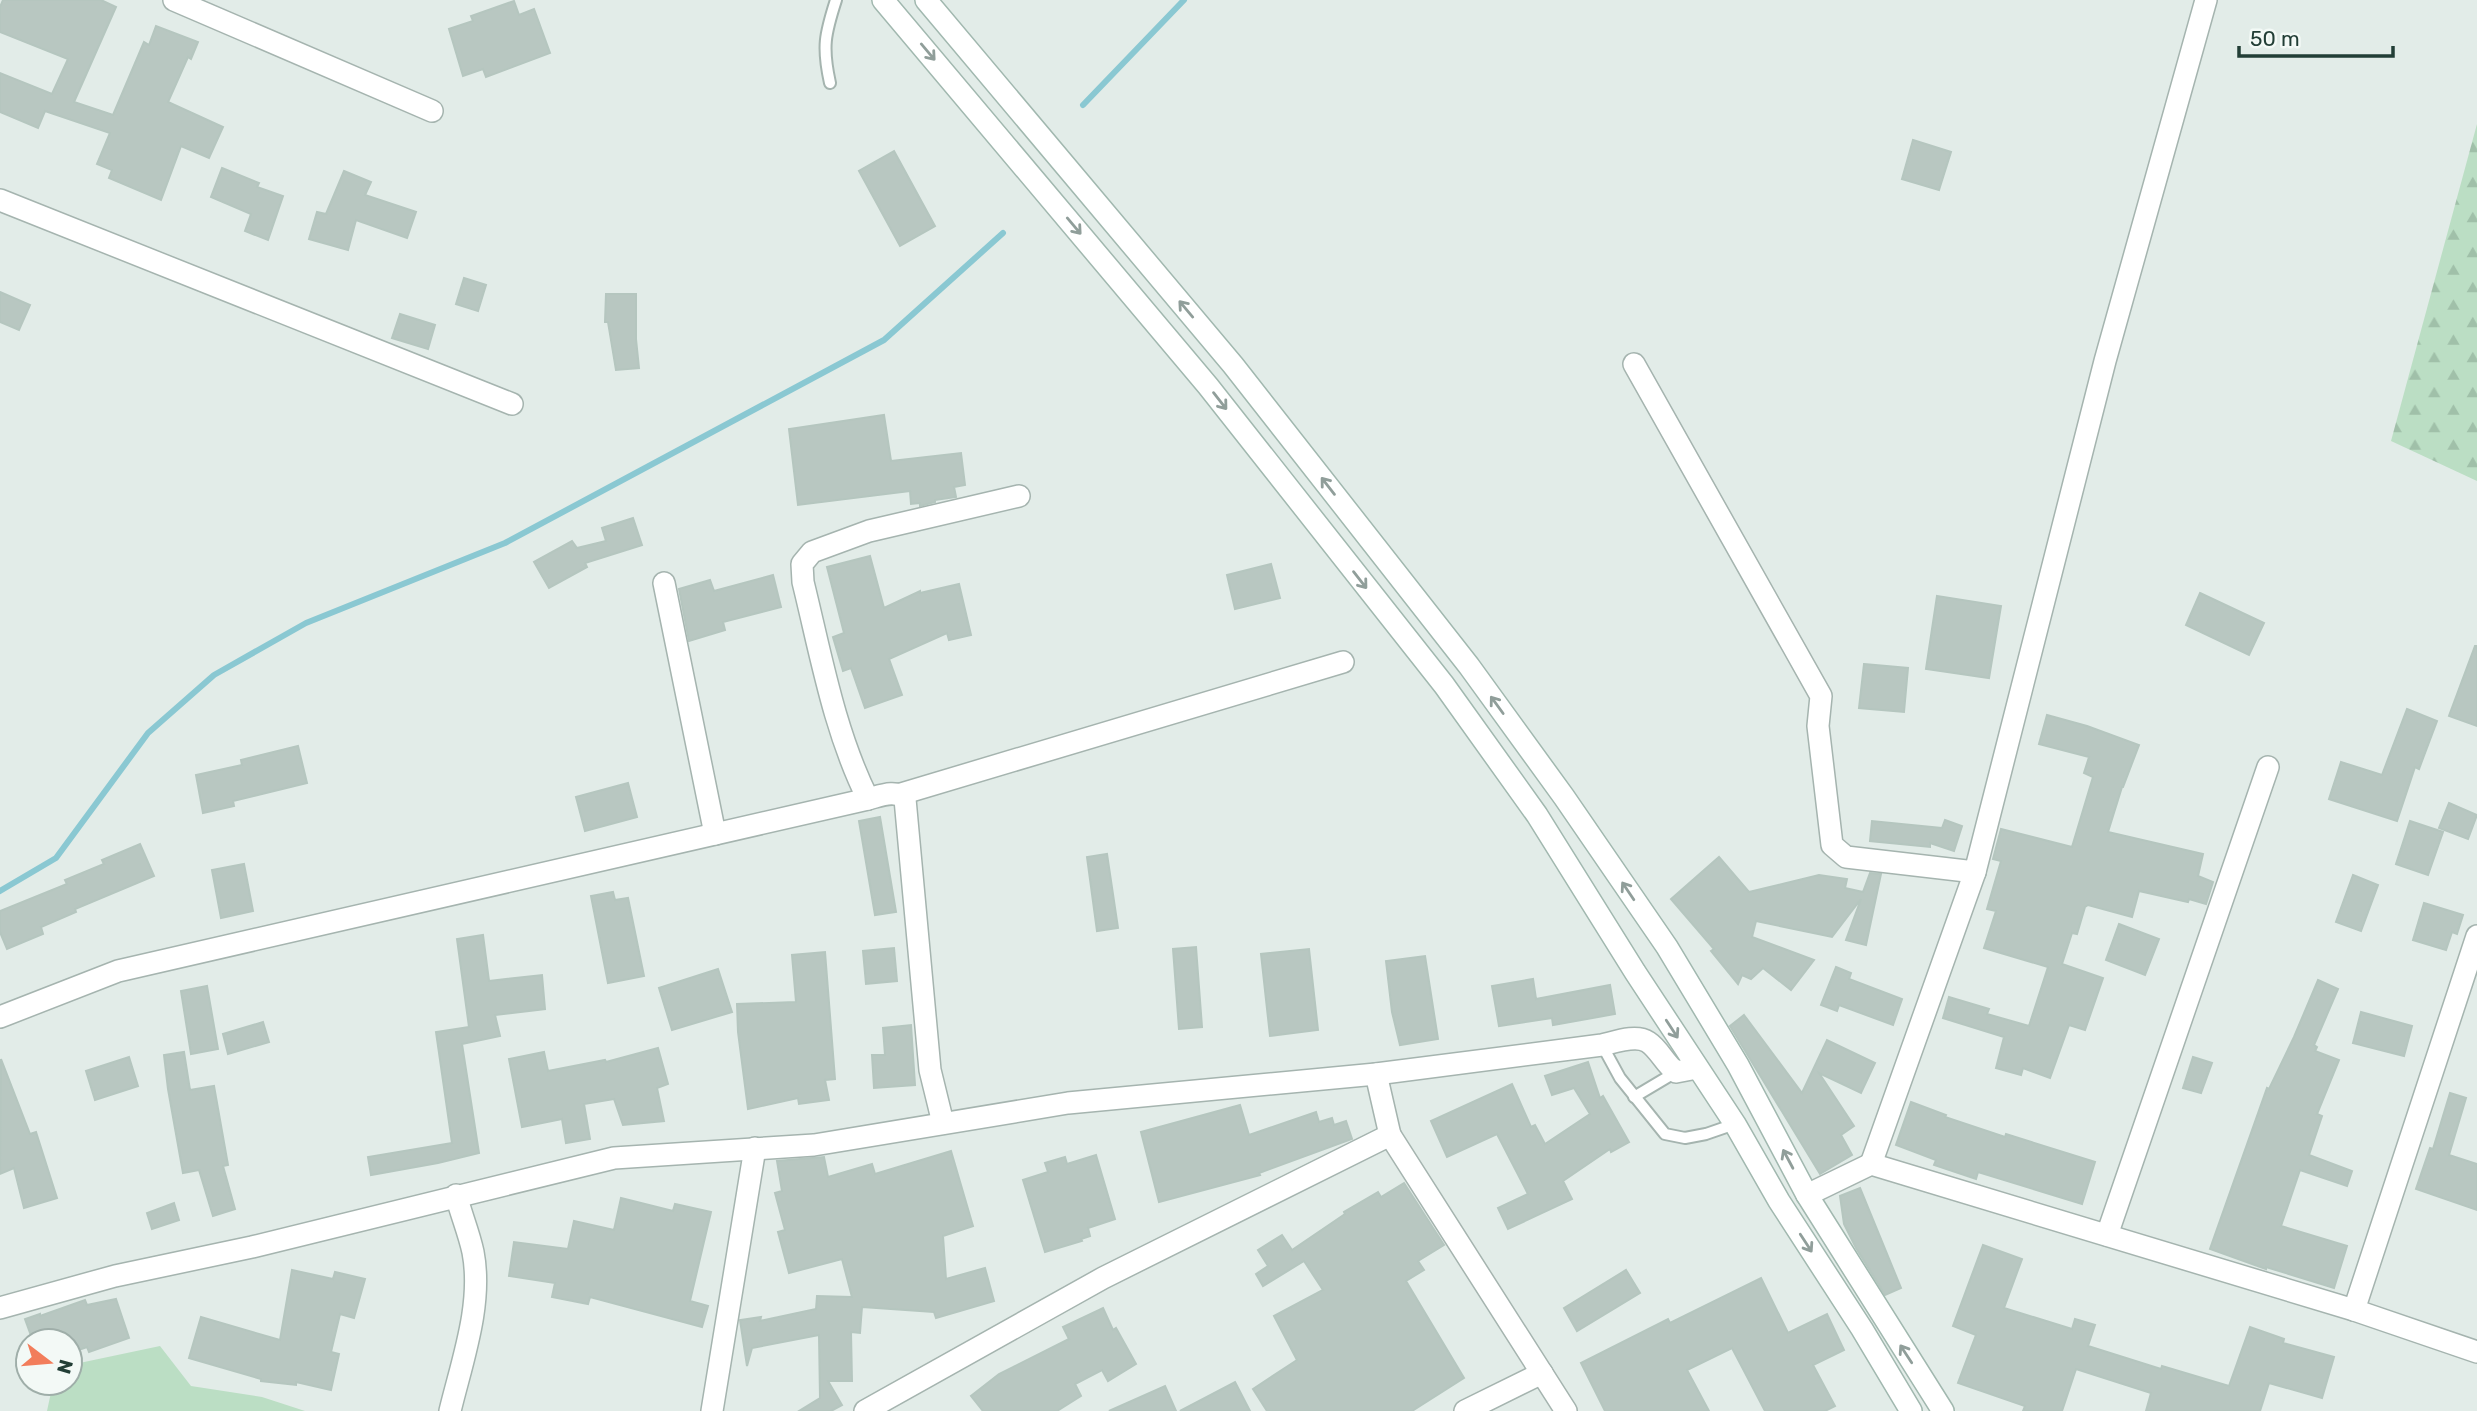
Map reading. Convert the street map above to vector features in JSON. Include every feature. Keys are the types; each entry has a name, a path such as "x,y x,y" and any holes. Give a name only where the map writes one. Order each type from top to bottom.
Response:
{"street":[{"path":"174,0 432,111"},
{"path":"883,0 1208,386 1444,685 1536,815 1735,1124 1779,1201 1862,1329 1909,1408 1930,1392"},
{"path":"926,0 1233,365 1469,666 1564,797 1667,947 1738,1065 1807,1195 1943,1411"},
{"path":"1871,1164 1975,872 2105,361 2206,0"},
{"path":"0,200 512,404"},
{"path":"1634,364 1821,696 1818,726 1832,845 1846,857 1975,872"},
{"path":"868,799 837,721 803,582 802,564 812,552 869,531 1019,496"},
{"path":"664,583 715,834"},
{"path":"0,1017 118,971 868,799 901,794 1343,662"},
{"path":"2107,1235 2268,767"},
{"path":"901,794 905,799 930,1070 943,1123"},
{"path":"2354,1310 2477,936"},
{"path":"0,1308 115,1276 252,1247 614,1158 814,1145 1068,1103 1376,1074 1633,1039 1647,1042 1666,1065 1676,1072 1697,1068"},
{"path":"1376,1074 1390,1135 1566,1411"},
{"path":"865,1411 1104,1279 1390,1135"},
{"path":"712,1411 755,1148"},
{"path":"1807,1195 1871,1164 2354,1310 2477,1352"},
{"path":"450,1411 471,1323 476,1288 473,1252 456,1195"},
{"path":"1465,1411 1542,1373"}],"lane":[{"path":"830,83 824,58 824,43 836,0"},
{"path":"1602,1045 1634,1097 1665,1134 1685,1138 1735,1124"},
{"path":"1634,1097 1676,1072"}],"green space":[{"path":"2477,124 2477,481 2391,441"},
{"path":"160,1346 191,1386 262,1397 305,1411 47,1411 50,1397 84,1397 84,1362"}],"building":[{"path":"3,0 101,0 116,7 74,102 113,115 144,42 149,45 156,26 198,42 191,59 188,57 168,102 223,127 209,158 181,146 161,200 109,178 112,170 97,164 110,133 45,111 38,128 0,112 0,73 52,94 68,59 0,32 0,7"},
{"path":"514,1 519,15 534,9 550,53 486,77 483,69 463,76 449,29 473,21 471,16"},
{"path":"1913,140 1951,152 1939,190 1902,179"},
{"path":"894,151 935,226 900,246 859,171"},
{"path":"222,168 259,183 257,187 283,196 268,240 245,231 251,214 211,197"},
{"path":"344,171 371,182 365,195 416,212 407,238 356,220 348,250 309,239 317,212 326,214"},
{"path":"464,278 486,285 478,311 456,304"},
{"path":"0,292 30,305 19,330 0,322"},
{"path":"606,294 636,294 639,368 616,370 608,322 605,322"},
{"path":"400,314 435,325 428,349 392,338"},
{"path":"884,415 891,461 961,453 965,485 954,487 956,497 935,500 920,506 920,503 911,504 910,491 798,505 789,429"},
{"path":"633,518 642,545 585,563 587,567 549,588 534,562 572,541 577,548 606,541 602,528"},
{"path":"870,556 884,608 920,591 959,584 971,635 949,640 947,633 889,659 902,695 865,708 851,668 843,671 833,637 844,633 827,567"},
{"path":"1271,564 1280,598 1235,609 1227,575"},
{"path":"773,575 781,607 723,622 725,630 689,641 679,589 710,580 714,591"},
{"path":"2200,593 2264,623 2249,655 2186,625"},
{"path":"1937,596 2001,606 1989,678 1926,669"},
{"path":"2477,646 2477,726 2449,716"},
{"path":"1864,664 1908,668 1904,712 1859,708"},
{"path":"2407,709 2437,721 2419,769 2415,767 2397,821 2329,799 2341,762 2382,775"},
{"path":"2047,715 2139,745 2108,832 2203,854 2198,876 2213,882 2206,904 2139,891 2132,917 2088,905 2085,907 2077,934 2072,933 2062,964 2103,978 2085,1030 2069,1025 2050,1078 2023,1068 2021,1075 1996,1068 2004,1037 1943,1018 1949,997 1989,1009 1987,1014 2029,1026 2048,967 1984,948 1996,911 1987,909 2001,861 1993,859 2001,829 2072,847 2093,777 2084,773 2089,757 2039,744"},
{"path":"298,746 307,783 233,801 234,806 203,813 196,775 242,765 241,760"},
{"path":"628,783 637,817 585,831 576,797"},
{"path":"2449,803 2477,815 2468,839 2439,828"},
{"path":"880,817 896,912 875,915 859,821"},
{"path":"1945,820 1962,826 1954,851 1930,843 1930,847 1870,841 1872,821 1942,828"},
{"path":"2410,821 2443,832 2428,875 2396,864"},
{"path":"140,844 154,876 75,909 76,912 41,927 43,934 7,949 0,932 0,911 67,884 65,880 104,864 102,860"},
{"path":"1107,854 1118,928 1097,931 1087,857"},
{"path":"1719,857 1749,892 1819,875 1847,879 1845,888 1863,892 1870,873 1881,874 1866,945 1846,940 1861,899 1832,937 1756,921 1752,937 1814,960 1791,990 1763,968 1751,979 1742,975 1738,984 1711,951 1714,949 1671,899"},
{"path":"244,864 253,911 221,918 212,870"},
{"path":"2353,875 2378,885 2361,931 2336,922"},
{"path":"613,892 615,900 628,898 644,976 608,983 591,896"},
{"path":"2424,903 2463,915 2457,934 2452,932 2446,950 2413,940"},
{"path":"2119,924 2159,939 2145,975 2106,960"},
{"path":"483,935 489,981 542,975 545,1009 495,1015 500,1036 462,1044 479,1153 371,1175 368,1157 452,1143 436,1032 469,1027 457,939"},
{"path":"1196,947 1202,1027 1179,1029 1173,949"},
{"path":"894,948 897,981 866,984 863,951"},
{"path":"1309,949 1318,1030 1270,1036 1261,954"},
{"path":"825,952 835,1079 825,1080 829,1100 799,1104 798,1098 748,1109 737,1004 796,1002 792,955"},
{"path":"1425,956 1438,1039 1400,1045 1392,1012 1386,961"},
{"path":"1836,967 1851,973 1849,979 1902,999 1893,1025 1839,1005 1837,1011 1821,1005"},
{"path":"718,969 732,1012 672,1030 659,988"},
{"path":"1533,979 1536,999 1610,985 1615,1014 1553,1025 1552,1018 1499,1026 1492,986"},
{"path":"2318,980 2338,989 2314,1045 2317,1047 2315,1051 2339,1060 2317,1114 2322,1116 2309,1155 2352,1171 2347,1186 2300,1170 2281,1226 2347,1246 2334,1288 2266,1269 2210,1249 2267,1088 2269,1089 2294,1037"},
{"path":"207,986 218,1049 191,1054 181,991"},
{"path":"2361,1012 2412,1026 2404,1056 2353,1043"},
{"path":"1744,1015 1802,1093 1827,1040 1875,1063 1861,1093 1819,1073 1854,1126 1841,1135 1852,1155 1820,1174 1730,1026"},
{"path":"263,1022 269,1042 228,1054 223,1034"},
{"path":"911,1025 915,1085 874,1088 872,1055 885,1055 883,1028"},
{"path":"658,1048 668,1084 657,1088 664,1121 623,1125 614,1099 584,1104 590,1139 566,1143 562,1119 522,1127 509,1059 544,1052 548,1071 605,1060 606,1062"},
{"path":"184,1052 190,1090 214,1086 228,1165 223,1166 235,1209 213,1216 199,1170 183,1173 168,1089 164,1055"},
{"path":"129,1057 138,1086 95,1100 86,1071"},
{"path":"2193,1057 2212,1063 2201,1093 2183,1088"},
{"path":"1,1059 30,1134 36,1132 57,1198 24,1208 14,1168 0,1174"},
{"path":"1588,1062 1600,1098 1603,1096 1629,1142 1611,1152 1610,1149 1563,1181 1572,1199 1508,1229 1498,1208 1528,1194 1497,1134 1447,1157 1431,1121 1512,1084 1531,1127 1535,1125 1545,1144 1590,1114 1574,1088 1552,1095 1545,1076"},
{"path":"2450,1093 2466,1098 2449,1155 2477,1164 2477,1210 2416,1189 2430,1148 2433,1149"},
{"path":"1911,1102 1946,1115 1945,1117 2005,1137 2006,1134 2095,1162 2082,1204 1978,1172 1976,1179 1934,1165 1936,1160 1896,1145"},
{"path":"1240,1105 1249,1135 1316,1112 1319,1122 1332,1118 1334,1125 1346,1121 1352,1139 1259,1173 1260,1175 1159,1202 1141,1132"},
{"path":"951,1151 973,1226 943,1236 946,1279 985,1268 994,1301 936,1318 934,1312 862,1307 860,1333 851,1332 852,1381 828,1381 842,1405 831,1411 799,1411 820,1398 819,1335 752,1348 747,1366 740,1320 761,1317 760,1321 816,1309 817,1296 852,1297 842,1259 789,1273 778,1232 785,1230 775,1193 782,1191 777,1161 824,1157 828,1177 872,1164 875,1174"},
{"path":"1096,1155 1115,1219 1088,1228 1090,1236 1081,1239 1082,1241 1045,1252 1023,1180 1048,1172 1045,1163 1065,1157 1067,1164"},
{"path":"1404,1183 1444,1245 1418,1261 1424,1270 1406,1281 1464,1378 1412,1411 1267,1411 1253,1389 1297,1360 1274,1316 1323,1290 1304,1261 1263,1286 1256,1274 1268,1266 1258,1250 1282,1235 1292,1250 1345,1214 1344,1212 1378,1192 1381,1197"},
{"path":"1860,1188 1901,1288 1885,1295 1844,1224 1840,1196"},
{"path":"621,1198 673,1211 675,1204 711,1212 690,1301 708,1306 702,1327 590,1297 588,1304 552,1297 555,1283 509,1276 514,1242 568,1249 574,1221 614,1230"},
{"path":"174,1203 179,1220 152,1229 147,1213"},
{"path":"1983,1245 2022,1259 2004,1308 2072,1329 2075,1319 2095,1325 2088,1346 2161,1369 2162,1366 2229,1386 2250,1327 2284,1339 2283,1343 2334,1357 2322,1398 2269,1383 2260,1411 2146,1411 2151,1393 2076,1369 2062,1411 2023,1411 2025,1406 1958,1383 1976,1335 1953,1326"},
{"path":"292,1270 333,1279 335,1272 365,1279 354,1318 340,1314 331,1352 339,1354 331,1390 296,1382 296,1385 261,1381 189,1358 201,1317 280,1340"},
{"path":"1626,1270 1640,1293 1577,1331 1564,1308"},
{"path":"1761,1278 1788,1333 1827,1314 1844,1350 1813,1365 1835,1406 1825,1411 1765,1411 1732,1348 1687,1370 1709,1411 1605,1411 1581,1363 1668,1319 1670,1323"},
{"path":"116,1299 129,1338 89,1352 87,1347 84,1348 84,1327 28,1327 25,1319 85,1300 87,1305"},
{"path":"1103,1308 1113,1330 1116,1328 1136,1364 1108,1381 1102,1370 1075,1384 1081,1396 1057,1411 983,1411 971,1396 999,1374 1069,1339 1063,1327"},
{"path":"1235,1382 1250,1411 1180,1411"},
{"path":"1165,1386 1176,1411 1109,1411"}],"waterway":[{"path":"1083,105 1184,0"},
{"path":"0,891 56,858 148,733 214,675 306,623 505,543 884,340 1003,233"}]}
